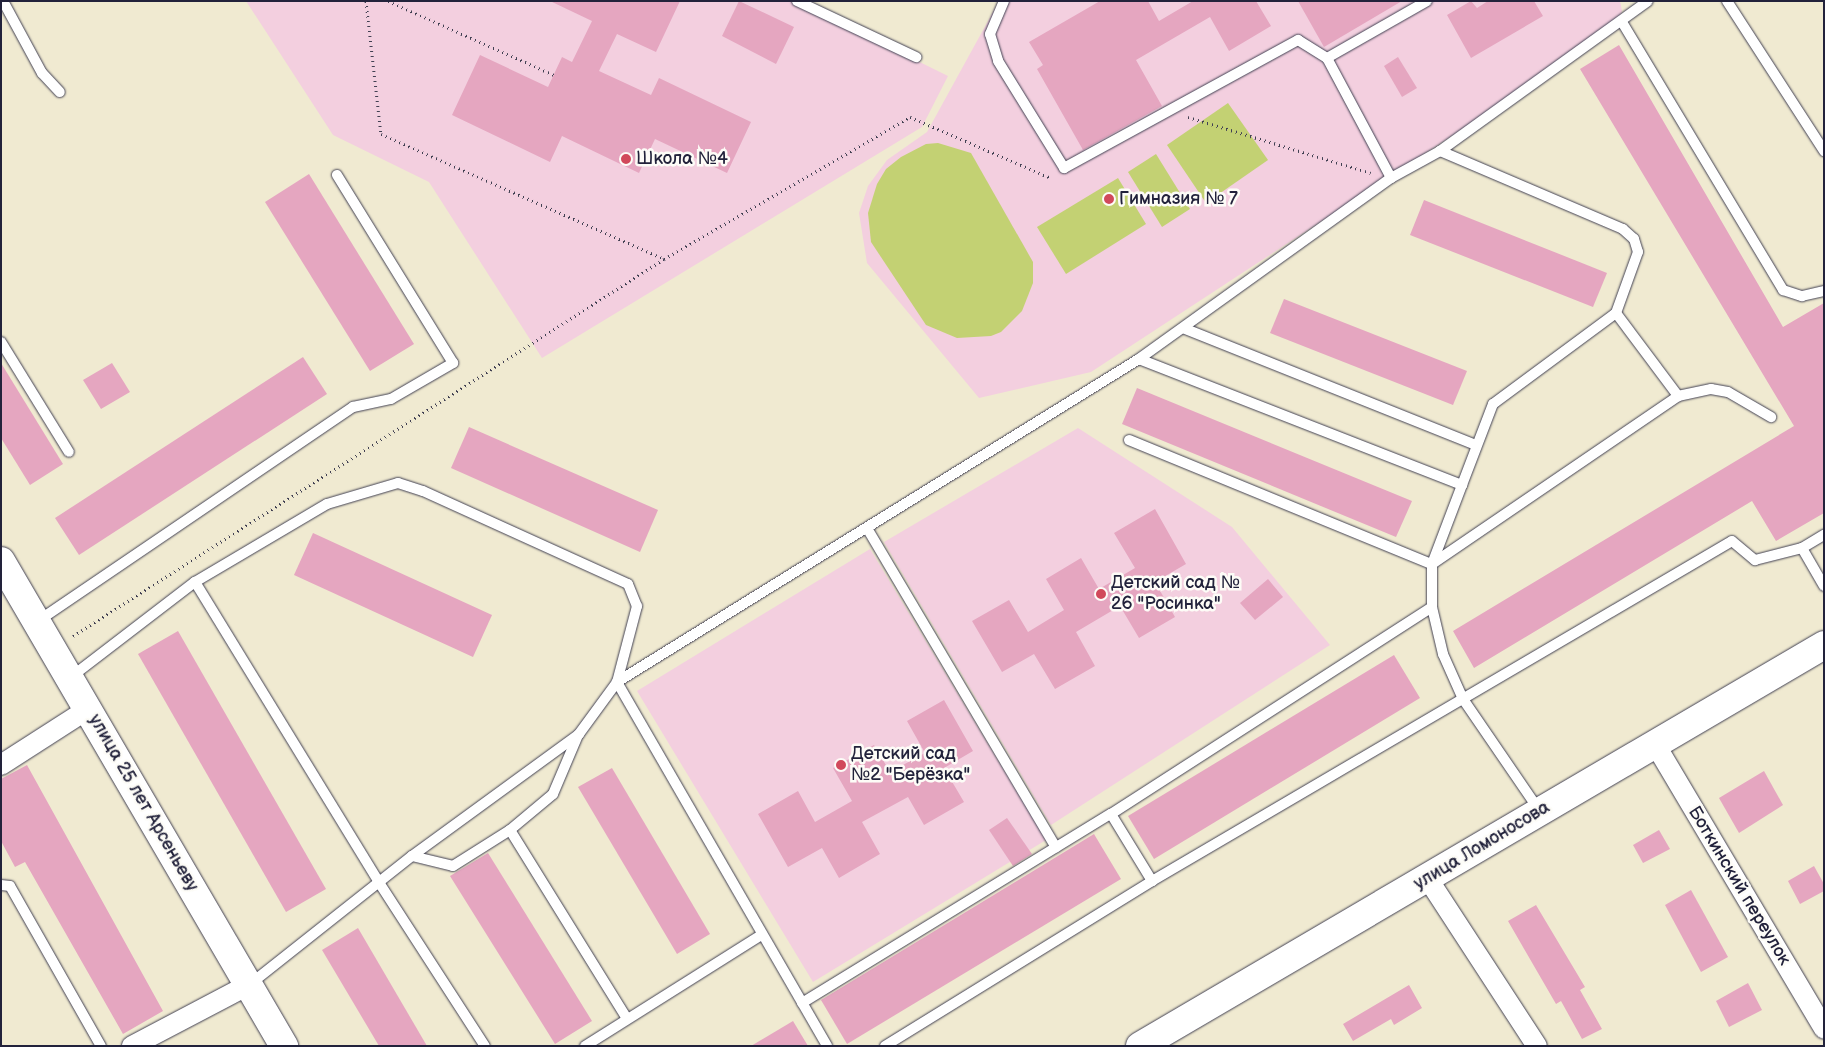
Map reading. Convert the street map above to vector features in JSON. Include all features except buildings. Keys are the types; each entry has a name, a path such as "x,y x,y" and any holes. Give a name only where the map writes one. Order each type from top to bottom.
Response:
{"main road":[{"name":"улица 25 лет Арсеньеву","path":"1,562 38,621 52,649 71,677 284,1046"},
{"path":"1,562 88,709"},
{"name":"улица Ломоносова","path":"1140,1046 1428,879 1540,811 1824,645"}],"street":[{"path":"1,765 88,709"},
{"name":"Боткинский переулок","path":"1655,744 1824,1029"},
{"path":"1428,879 1537,1046"},
{"path":"132,1046 248,985"}],"lane":[{"path":"3,1 42,73 60,92"},
{"path":"797,1 916,57"},
{"path":"1004,1 990,34 998,62 1064,168 1298,40 1327,58 1391,178"},
{"path":"1327,58 1427,1"},
{"path":"412,856 453,866 510,830 553,794 578,734 617,682 1139,358 1184,328 1391,178 1440,151 1622,22 1648,1"},
{"path":"1727,1 1824,151"},
{"path":"1622,22 1784,290 1802,296 1824,291"},
{"path":"1440,151 1623,229 1634,239 1638,252 1616,313 1493,404 1475,445 1432,564 1432,607 1443,654 1464,699 1540,811"},
{"path":"38,621 353,407 391,399 453,363 337,175"},
{"path":"1616,313 1678,396"},
{"path":"1184,328 1475,445"},
{"path":"1,342 69,452"},
{"path":"1139,358 1462,485"},
{"path":"1432,564 1678,396 1711,389 1728,392 1771,417"},
{"path":"1129,440 1432,564"},
{"path":"71,677 195,582 327,504 398,482 423,491 628,584 637,606 617,682 761,935 827,1046"},
{"path":"867,528 1056,847"},
{"path":"885,1046 1152,881 1732,541 1755,560 1802,548 1824,535"},
{"path":"1802,548 1824,586"},
{"path":"195,582 380,884 485,1046"},
{"path":"802,1003 1111,814 1432,607"},
{"path":"248,985 380,884 412,856 578,734"},
{"path":"1111,814 1152,881"},
{"path":"510,830 627,1019"},
{"path":"1,885 10,886 101,1046"},
{"path":"585,1046 761,935"}],"path":[{"path":"366,1 381,134 664,259"},
{"path":"388,1 554,75"},
{"path":"1178,114 1391,178"},
{"path":"52,649 664,259 910,117 1051,178 1058,176"}],"shaded area":[{"name":"Школа №4","path":"246,1 796,1 948,76 922,127 542,358 429,182 333,135"},
{"name":"Гимназия № 7","path":"999,1 1620,1 1622,11 1615,29 1091,372 979,398 867,263 859,213 868,186 887,160 927,132"},
{"name":"Детский сад № 26 \"Росинка\"","path":"1078,428 1232,527 1330,645 1051,825 884,542"},
{"name":"Детский сад №2 \"Берёзка\"","path":"870,549 1046,840 813,982 637,691"}],"green space":[{"path":"1228,103 1268,160 1206,203 1167,145"},
{"path":"938,143 971,153 1033,262 1033,283 1022,311 1001,332 991,336 957,338 926,325 871,242 868,213 877,184 886,169 901,157 926,144"},
{"path":"1156,154 1190,209 1162,227 1128,172"},
{"path":"1118,178 1146,224 1066,274 1037,227"}],"place":[{"name":"Школа №4","path":"626,159"},
{"name":"Гимназия № 7","path":"1109,199"},
{"name":"Детский сад № 26 \"Росинка\"","path":"1101,594"},
{"name":"Детский сад №2 \"Берёзка\"","path":"841,765"}]}
